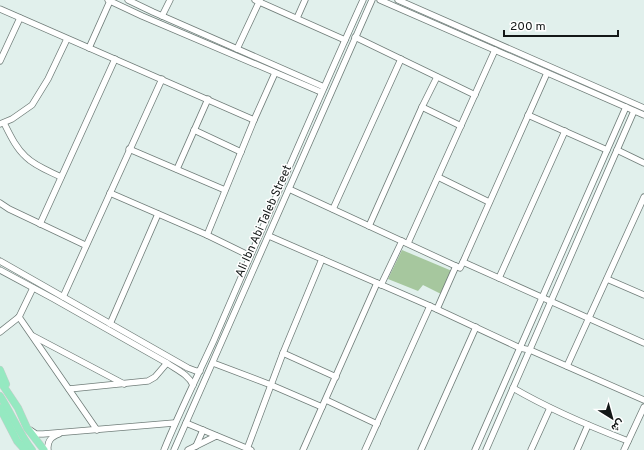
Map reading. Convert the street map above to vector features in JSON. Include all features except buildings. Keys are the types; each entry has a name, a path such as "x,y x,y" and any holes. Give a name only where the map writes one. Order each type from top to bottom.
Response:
{"main road":[{"path":"0,370 11,397"},
{"path":"0,381 18,408 27,428 44,450"},
{"path":"0,396 22,436 32,450"},
{"path":"0,408 17,440 25,450"}],"street":[{"path":"128,0 322,90"},
{"path":"162,16 170,0"},
{"path":"297,18 305,0"},
{"name":"Ali Ibn Abi Taleb Street","path":"164,449 174,423 200,370 322,90 363,0"},
{"path":"380,0 644,115"},
{"path":"398,0 644,108"},
{"path":"89,48 109,1 275,73 322,90"},
{"path":"237,50 258,1 345,40"},
{"name":"Ali Ibn Abi Taleb Street","path":"175,450 372,1"},
{"path":"0,9 254,120"},
{"path":"0,60 20,18"},
{"path":"355,37 475,95"},
{"path":"61,177 36,165 25,157 2,124 32,105 48,79 67,38"},
{"path":"408,244 495,50"},
{"path":"40,224 114,59"},
{"path":"333,209 401,59"},
{"path":"207,235 275,73"},
{"path":"289,189 460,268 547,73"},
{"path":"369,226 437,77"},
{"path":"62,297 162,80"},
{"path":"177,169 208,99"},
{"path":"422,107 461,126"},
{"path":"476,450 626,107"},
{"path":"486,450 634,111"},
{"path":"528,115 607,150"},
{"path":"194,130 241,152"},
{"path":"500,278 565,132"},
{"path":"130,149 225,190"},
{"path":"617,150 644,162"},
{"path":"438,177 490,202"},
{"path":"110,193 207,235 250,256"},
{"path":"567,366 644,197"},
{"path":"0,203 9,210 85,245"},
{"path":"110,324 158,214"},
{"path":"269,236 437,309 520,348 530,350 644,400"},
{"path":"303,450 379,284 402,240"},
{"path":"186,423 249,449 283,353 322,259"},
{"path":"0,261 188,368 196,371 200,370"},
{"path":"462,262 644,343"},
{"path":"437,309 456,266"},
{"path":"0,271 167,363 184,374 193,385"},
{"path":"607,279 644,295"},
{"path":"0,332 19,317 33,288"},
{"path":"365,450 430,306"},
{"path":"19,317 97,430"},
{"path":"421,450 476,327"},
{"path":"31,335 124,384"},
{"path":"283,353 336,377"},
{"path":"68,389 148,381 154,377 167,363"},
{"path":"213,363 272,385 322,407"},
{"path":"184,374 188,372 188,368"},
{"path":"513,388 550,408 628,441"},
{"path":"326,400 377,424"},
{"path":"624,450 644,406"},
{"path":"531,450 550,408"},
{"path":"27,428 36,434 43,434 174,423"},
{"path":"577,450 588,425"},
{"path":"196,446 203,430"},
{"path":"48,450 50,439 68,431"},
{"path":"188,450 216,436"},
{"path":"17,440 19,450"}],"green space":[{"path":"402,250 452,271 441,294 423,285 418,291 388,279"}]}
